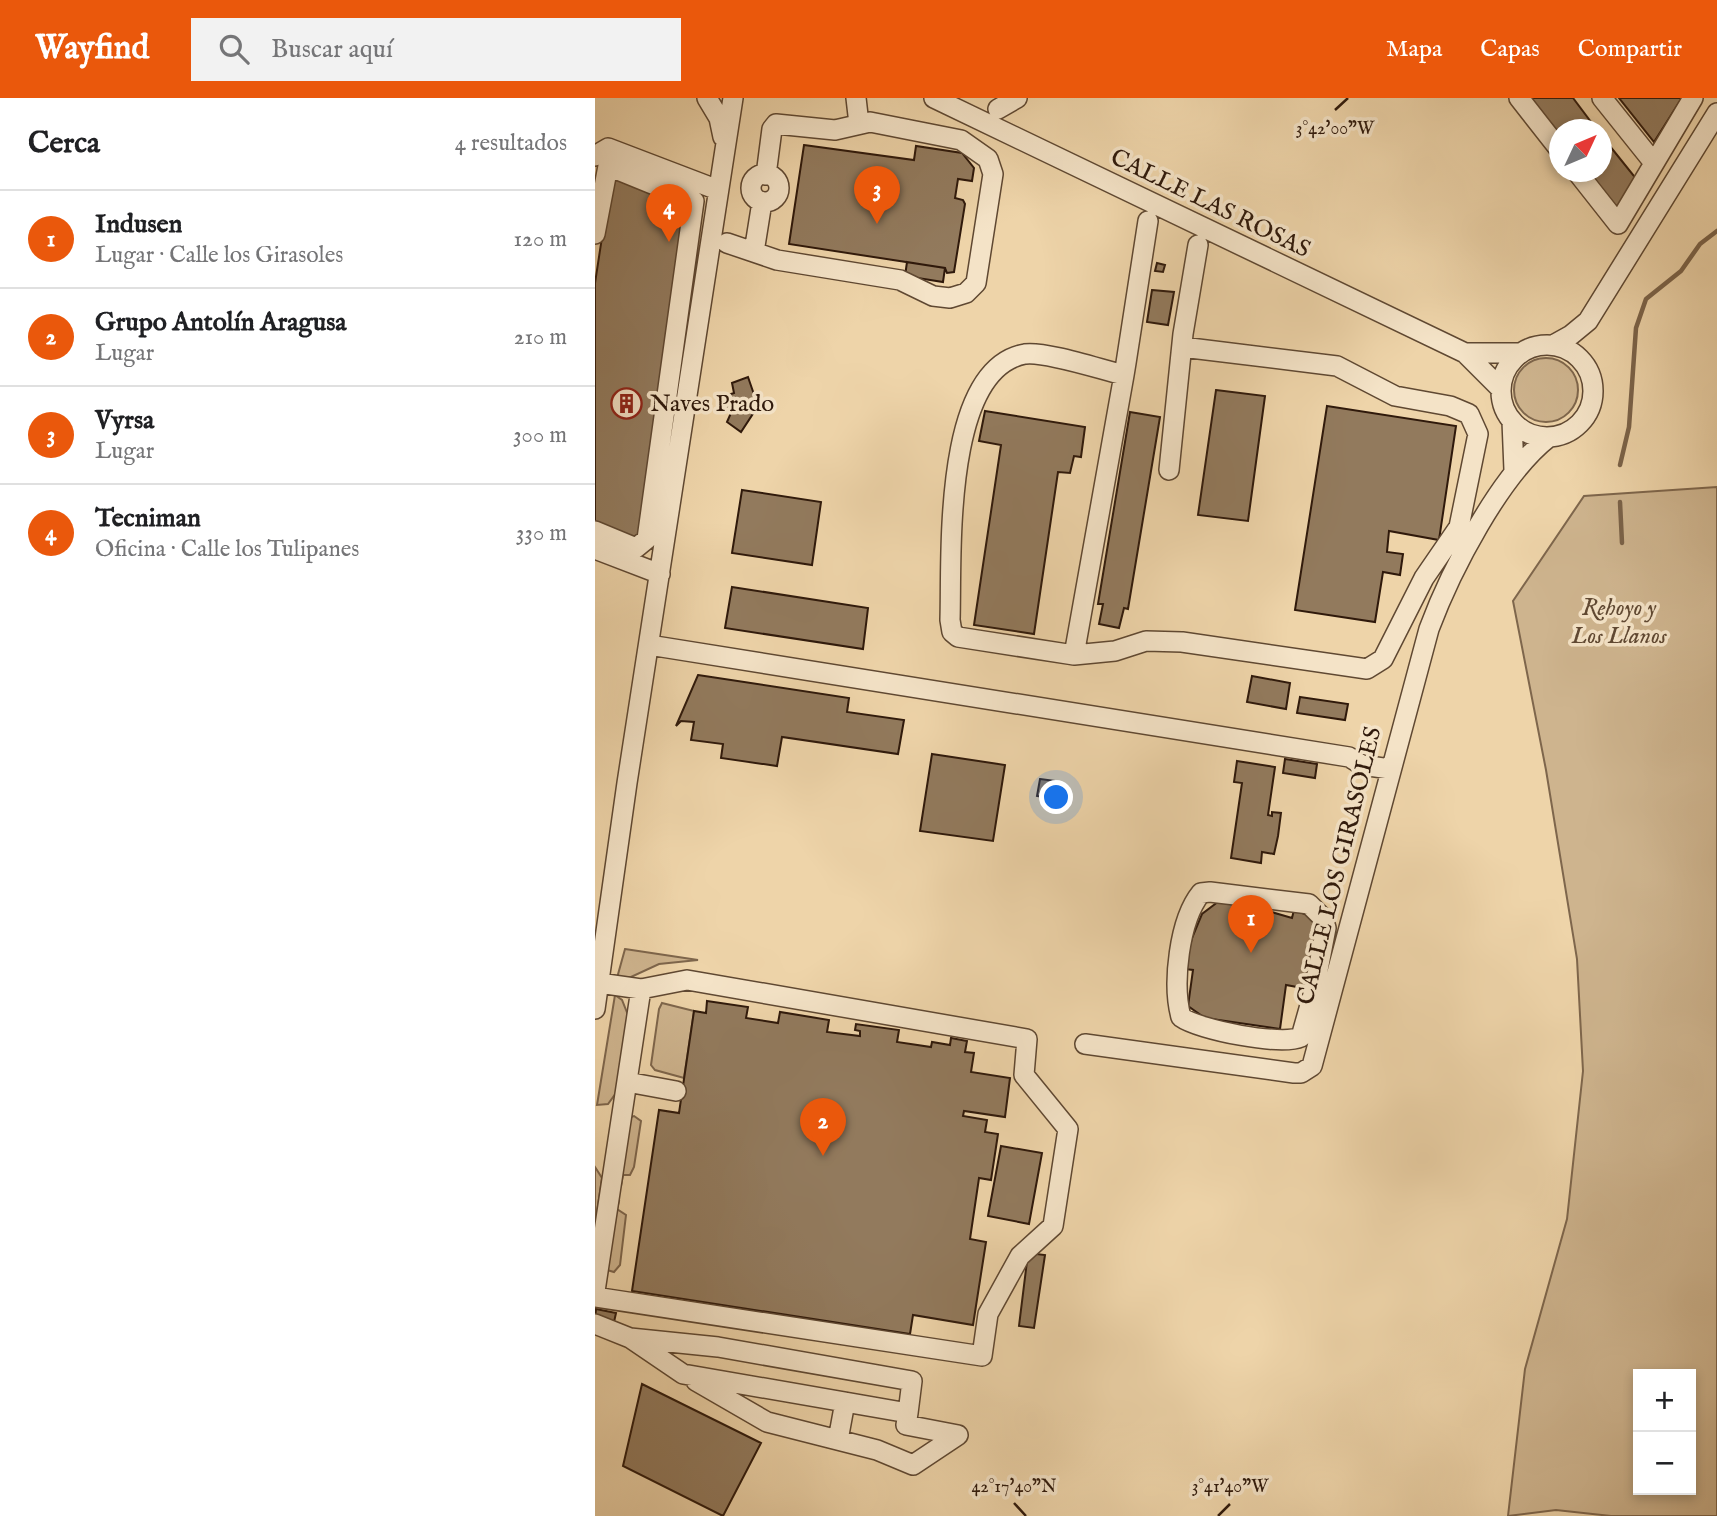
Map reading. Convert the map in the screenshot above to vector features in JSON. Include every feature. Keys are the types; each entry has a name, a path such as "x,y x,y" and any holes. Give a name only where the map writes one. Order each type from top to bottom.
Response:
{"street":[{"path":"707,98 719,118 725,142"},
{"path":"595,1009 733,98"},
{"path":"856,98 859,124"},
{"name":"CALLE LAS ROSAS","path":"934,98 1465,352 1501,389"},
{"path":"1519,98 1549,136"},
{"path":"1602,98 1654,163"},
{"path":"1585,182 1618,224 1693,98"},
{"path":"1588,321 1584,344 1593,393 1590,408 1572,430 1549,437 1523,430 1512,421 1506,411 1501,389 1507,369 1521,353 1531,347 1553,345 1588,321 1717,113"},
{"path":"727,243 777,260 890,277 933,296 950,298 965,293 976,283 993,174 988,159 961,140 870,122 835,130 776,124 772,129 766,174 777,182 778,190 774,198 762,202 754,252"},
{"path":"595,156 608,148 718,190"},
{"path":"595,531 636,548 647,539 695,206 688,197 608,166 596,223"},
{"path":"1074,655 1124,375 1148,221"},
{"path":"1169,470 1182,347 1198,245"},
{"path":"1553,345 1572,352 1586,365"},
{"path":"1124,375 1027,354 991,372 970,408 953,496 952,632 958,637 1074,655 1115,651 1146,641 1182,642 1367,668 1383,659 1424,578 1459,527 1478,434 1469,414 1450,406 1395,396 1337,366 1182,347"},
{"name":"CALLE LAS ROSAS","path":"1465,352 1521,353"},
{"path":"1512,421 1514,470"},
{"name":"CALLE LOS GIRASOLES","path":"1085,1044 1294,1073 1301,1073 1312,1066 1325,1026 1389,769 1437,607 1514,470 1529,452 1549,437"},
{"path":"595,549 660,574"},
{"path":"649,645 1349,757 1362,765 1389,769"},
{"path":"1201,893 1309,904 1317,910 1326,928 1308,1029 1301,1037 1283,1040 1201,1027 1181,1017 1175,993 1185,925 1193,903 1201,893"},
{"path":"595,1297 982,1356 988,1314 1020,1256 1053,1226 1068,1129 1024,1075 1027,1039 687,980 641,989 599,983"},
{"path":"595,1291 641,989"},
{"path":"627,1082 676,1091"},
{"path":"595,1324 630,1338 683,1374 767,1422 877,1450 913,1465 958,1435 906,1425 912,1381 718,1347 630,1338"},
{"path":"683,1374 908,1413"},
{"path":"838,1440 845,1402"}],"green space":[{"path":"1546,358 1569,367 1578,390 1569,413 1546,422 1523,413 1514,390 1523,367"},
{"name":"Rehoyo y Los Llanos","path":"1717,487 1717,1516 1611,1516 1556,1510 1508,1516 1525,1369 1567,1219 1583,1071 1577,959 1546,770 1513,601 1584,496"},
{"path":"625,949 698,960 659,964 631,977 617,978"},
{"path":"615,995 622,1000 628,1015 616,1093 608,1104 597,1105"},
{"path":"662,1003 694,1011 684,1078 655,1070 651,1065"},
{"path":"631,1117 641,1121 634,1167 630,1175 623,1175 621,1186 618,1185"},
{"path":"595,1167 602,1178 595,1226"},
{"path":"615,1200 619,1201 617,1209 626,1215 620,1265 614,1272 607,1270"}],"building":[{"path":"1524,98 1573,98 1589,119 1549,119 1549,130"},
{"path":"1619,98 1682,98 1654,142"},
{"path":"804,145 914,160 916,146 962,153 974,168 972,181 958,179 955,198 963,200 965,204 954,272 947,273 945,268 789,244"},
{"path":"1612,149 1638,181 1616,214 1590,182 1612,182"},
{"name":"Naves Prado","path":"612,172 688,204 638,542 595,525 595,283"},
{"path":"907,262 945,268 943,282 905,276"},
{"path":"1157,263 1165,265 1163,272 1155,271"},
{"path":"1152,290 1174,292 1168,325 1147,322"},
{"path":"748,377 758,406 741,432 727,422 731,413 726,409 728,395 734,393 732,383"},
{"path":"1216,390 1265,396 1248,521 1198,515"},
{"path":"1327,406 1456,426 1439,540 1389,531 1387,552 1403,554 1400,575 1383,572 1375,622 1295,610"},
{"path":"985,411 1085,427 1081,457 1074,456 1070,473 1058,472 1034,634 974,625 1001,445 979,441"},
{"path":"1130,412 1160,417 1128,609 1124,608 1119,628 1099,624 1103,604 1098,604"},
{"path":"742,490 821,502 812,565 732,553"},
{"path":"732,587 868,608 863,649 725,628"},
{"path":"698,675 849,698 847,712 904,720 898,754 782,737 777,766 721,758 723,744 691,740 694,722 681,721 676,726"},
{"path":"1252,676 1290,683 1286,709 1247,702"},
{"path":"1300,697 1348,704 1345,720 1297,713"},
{"path":"932,754 1005,765 993,841 920,831"},
{"path":"1285,759 1317,764 1315,778 1283,773"},
{"path":"1237,761 1275,767 1268,815 1272,816 1272,812 1281,813 1278,836 1274,854 1262,852 1261,863 1231,858 1242,783 1234,782"},
{"path":"1040,779 1056,781 1054,799 1037,796"},
{"path":"1223,898 1292,918 1294,910 1305,914 1317,926 1308,989 1286,985 1280,1029 1205,1018 1188,1006 1193,970 1184,969 1192,938 1202,914"},
{"path":"707,1001 748,1007 746,1018 778,1023 780,1012 829,1020 827,1032 860,1036 860,1031 855,1030 856,1024 899,1030 897,1042 931,1047 932,1042 950,1045 951,1038 967,1041 965,1052 974,1053 971,1072 1010,1078 1005,1117 964,1111 963,1116 987,1120 985,1132 998,1134 991,1180 979,1178 970,1239 986,1242 973,1325 913,1315 910,1334 632,1291 659,1110 679,1113 694,1011 706,1013"},
{"path":"1001,1146 1042,1153 1029,1224 988,1216"},
{"path":"1028,1253 1045,1255 1034,1328 1019,1326"},
{"path":"596,1309 616,1313 614,1322 595,1319"},
{"path":"642,1384 761,1443 723,1516 623,1466"}],"waterway":[{"path":"1620,465 1629,427 1636,328 1646,299 1681,271 1700,244 1717,231"},
{"path":"1620,502 1622,543"}],"place":[{"name":"Vyrsa","path":"877,224"},
{"name":"Tecniman","path":"669,242"},
{"name":"Naves Prado","path":"627,404"},
{"name":"Indusen","path":"1251,953"},
{"name":"Grupo Antolín Aragusa","path":"823,1156"}]}
